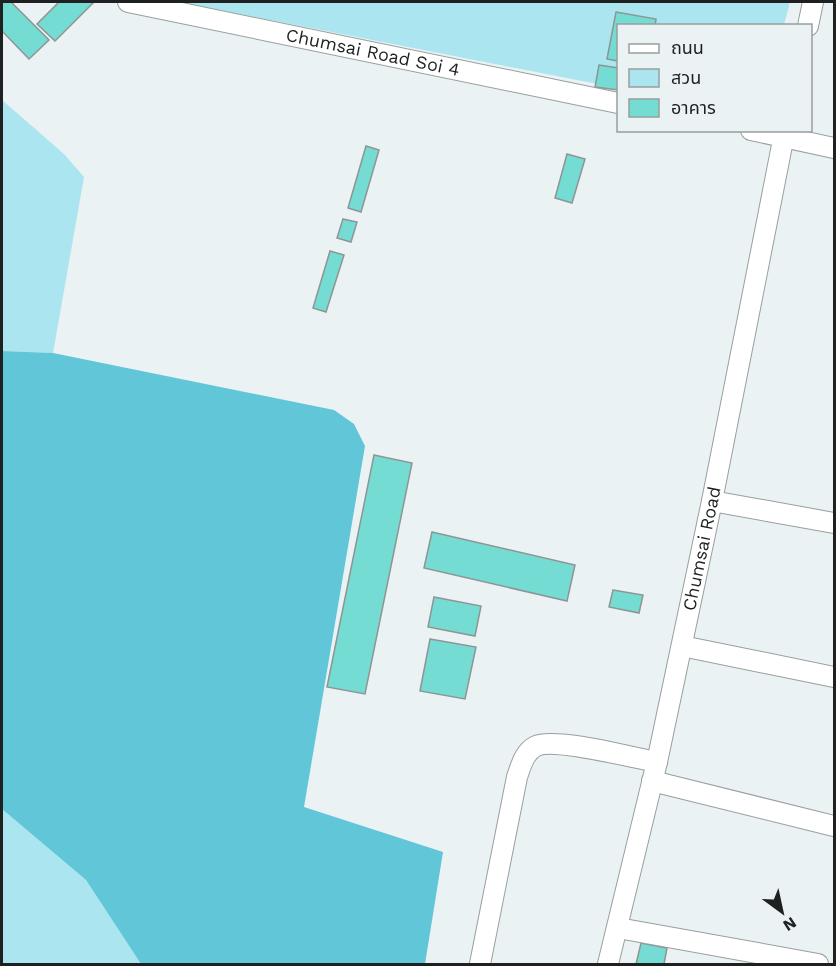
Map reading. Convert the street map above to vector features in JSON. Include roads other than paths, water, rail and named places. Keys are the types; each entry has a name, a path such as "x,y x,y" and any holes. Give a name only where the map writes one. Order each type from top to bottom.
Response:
{"street":[{"name":"Chumsai Road Soi 4","path":"128,2 617,103"},
{"path":"808,24 813,2"},
{"path":"768,132 784,134 834,148"},
{"name":"Chumsai Road","path":"608,964 682,646 784,134"},
{"path":"712,501 834,523"},
{"path":"682,646 834,677"},
{"path":"480,964 518,777 528,752 536,746 559,743 834,826"},
{"path":"618,928 752,959 818,964"}]}
